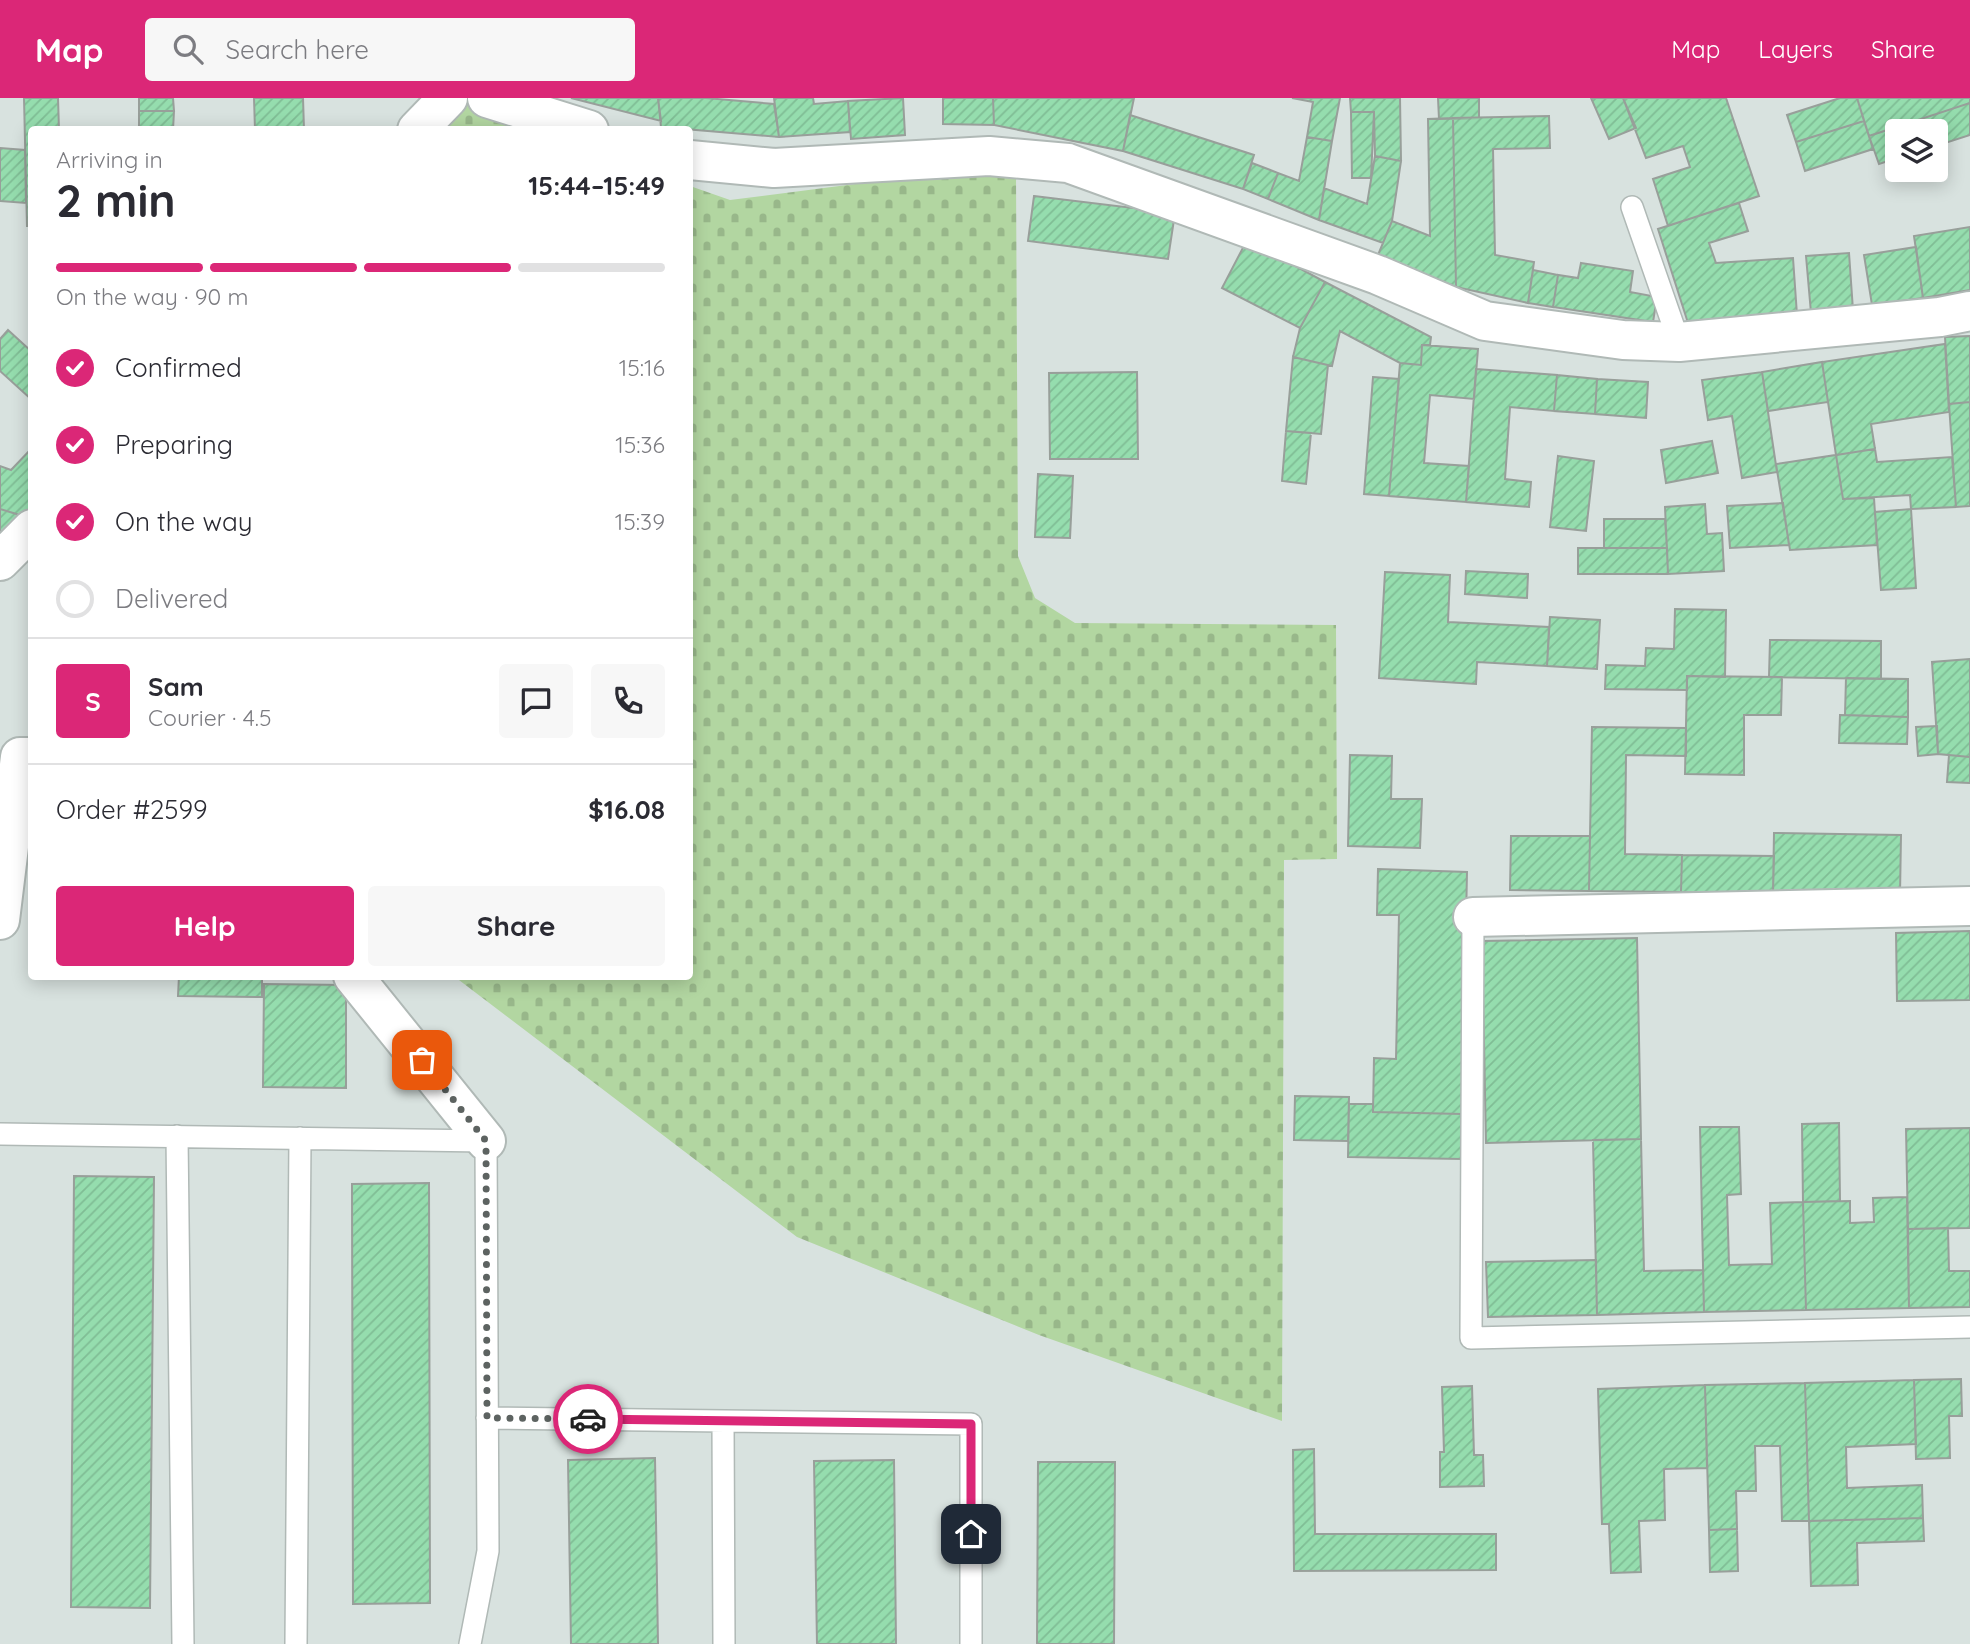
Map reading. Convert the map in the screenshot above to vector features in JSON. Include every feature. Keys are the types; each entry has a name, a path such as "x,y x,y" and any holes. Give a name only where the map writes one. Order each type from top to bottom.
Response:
{"street":[{"path":"421,126 448,98"},
{"path":"487,98 577,126"},
{"path":"693,160 774,168 989,156 1068,163 1378,275 1485,321 1623,340 1679,342 1970,312"},
{"path":"0,561 28,533"},
{"path":"0,920 6,829 20,757 28,757"},
{"path":"1473,917 1970,906"},
{"path":"356,980 486,1141"}],"lane":[{"path":"1632,207 1679,342"},
{"path":"1473,917 1471,1338 1970,1327"},
{"path":"0,1134 486,1141 488,1551 470,1644"},
{"path":"177,1136 183,1644"},
{"path":"296,1644 300,1138"},
{"path":"487,1418 971,1424 971,1644"},
{"path":"723,1420 724,1644"}],"green space":[{"path":"460,102 526,126 439,126"},
{"path":"1016,175 1018,556 1035,598 1075,623 1336,625 1337,859 1284,860 1282,1421 1039,1335 797,1237 459,980 693,980 693,187 730,200 909,177"}],"building":[{"path":"24,98 58,98 59,126 28,126 27,226"},
{"path":"139,98 173,98 174,111 139,111"},
{"path":"254,98 303,98 304,126 255,126"},
{"path":"571,98 658,98 661,121"},
{"path":"658,98 706,98 774,104 779,137 693,130 693,126 661,126"},
{"path":"774,98 813,98 814,104 848,101 850,132 779,137"},
{"path":"903,98 905,135 851,139 848,101"},
{"path":"943,98 993,98 994,125 943,124"},
{"path":"993,98 1134,98 1123,151 994,125"},
{"path":"1292,98 1340,98 1332,141 1307,137 1313,102"},
{"path":"1350,98 1400,98 1401,161 1375,156 1374,112 1351,112"},
{"path":"1438,98 1479,98 1479,118 1439,119"},
{"path":"1591,98 1623,98 1636,128 1609,139"},
{"path":"1623,98 1726,98 1759,196 1668,226 1653,179 1690,167 1683,146 1646,158"},
{"path":"1840,98 1857,98 1864,121 1796,142 1787,115"},
{"path":"1857,98 1970,98 1970,103 1921,119 1885,119 1885,131 1869,136"},
{"path":"1970,103 1970,135 1948,142 1948,119 1921,119"},
{"path":"139,111 174,111 173,126 139,126"},
{"path":"1351,112 1374,112 1371,178 1352,178"},
{"path":"1130,115 1254,155 1243,189 1123,151"},
{"path":"1549,116 1550,148 1493,149 1495,255 1534,262 1528,303 1456,287 1453,118"},
{"path":"1453,118 1456,287 1378,255 1392,221 1430,236 1428,119"},
{"path":"1864,121 1873,149 1805,171 1796,142"},
{"path":"1885,131 1885,162 1879,164 1869,136"},
{"path":"1307,137 1332,141 1319,220 1268,199 1278,173 1299,181"},
{"path":"0,148 25,150 26,203 0,201"},
{"path":"1375,156 1401,161 1392,221 1383,243 1319,220 1324,188 1367,204"},
{"path":"1252,163 1278,173 1268,199 1243,189"},
{"path":"1034,196 1175,213 1168,259 1028,241"},
{"path":"1739,203 1748,231 1709,243 1716,263 1793,258 1797,315 1688,323 1658,229"},
{"path":"1970,227 1970,290 1923,298 1914,236"},
{"path":"1247,240 1325,282 1300,328 1222,288"},
{"path":"1916,247 1923,298 1872,305 1864,255"},
{"path":"1849,253 1853,310 1811,313 1806,256"},
{"path":"1581,263 1633,271 1630,292 1657,297 1653,322 1553,307 1558,275 1578,278"},
{"path":"1533,270 1558,275 1553,307 1528,303"},
{"path":"1325,282 1431,337 1430,345 1422,345 1421,365 1400,363 1340,331 1332,366 1293,357 1300,328"},
{"path":"8,330 28,348 28,396 0,371 0,339"},
{"path":"1970,336 1970,402 1949,404 1945,337"},
{"path":"1945,344 1949,412 1871,424 1875,449 1836,455 1822,362"},
{"path":"1422,345 1478,349 1474,399 1430,395 1424,463 1469,466 1466,502 1389,496 1400,363 1421,365"},
{"path":"1293,357 1328,365 1321,434 1286,431"},
{"path":"1822,362 1828,402 1768,411 1762,372"},
{"path":"1476,369 1557,375 1554,411 1510,407 1505,479 1531,482 1529,507 1466,502"},
{"path":"1137,372 1138,459 1050,459 1049,373"},
{"path":"1762,372 1777,472 1742,478 1732,416 1708,420 1702,380"},
{"path":"1557,375 1597,379 1595,414 1554,411"},
{"path":"1373,377 1399,379 1389,496 1364,494"},
{"path":"1597,379 1648,382 1646,418 1595,414"},
{"path":"1970,402 1970,506 1956,507 1949,404"},
{"path":"1286,431 1311,433 1306,484 1282,481"},
{"path":"1712,441 1718,473 1666,483 1661,450"},
{"path":"1875,449 1877,462 1952,457 1956,507 1911,509 1910,495 1843,499 1836,455"},
{"path":"28,452 28,511 23,516 0,509 0,466 11,470"},
{"path":"1836,455 1843,499 1874,498 1877,545 1790,550 1776,464"},
{"path":"1558,456 1594,461 1586,531 1550,527"},
{"path":"1038,474 1073,476 1070,538 1035,537"},
{"path":"1783,503 1789,545 1730,548 1727,506"},
{"path":"1705,504 1707,534 1722,533 1724,571 1668,574 1665,507"},
{"path":"0,509 23,516 0,540"},
{"path":"1911,509 1916,588 1881,590 1875,512"},
{"path":"1604,519 1665,519 1667,548 1604,548"},
{"path":"1578,548 1667,548 1668,574 1578,574"},
{"path":"1466,571 1528,574 1527,598 1465,594"},
{"path":"1385,572 1450,575 1448,622 1549,627 1547,666 1477,662 1476,684 1379,678"},
{"path":"1675,609 1726,610 1725,677 1687,676 1687,690 1605,689 1606,665 1645,666 1646,648 1674,649"},
{"path":"1550,617 1600,620 1597,669 1547,666"},
{"path":"1770,640 1881,641 1881,679 1769,677"},
{"path":"1970,659 1970,757 1938,754 1932,662"},
{"path":"1687,676 1782,677 1781,715 1744,715 1744,775 1685,774"},
{"path":"1846,678 1908,679 1908,717 1845,715"},
{"path":"1840,715 1908,717 1907,744 1839,743"},
{"path":"1937,726 1938,754 1918,756 1916,727"},
{"path":"1592,727 1686,728 1686,756 1626,755 1625,854 1682,855 1681,892 1589,891"},
{"path":"1350,755 1392,756 1391,799 1422,799 1420,848 1348,846"},
{"path":"1949,755 1970,757 1970,783 1947,782"},
{"path":"1774,833 1901,835 1900,895 1773,893"},
{"path":"1511,836 1590,836 1589,891 1510,890"},
{"path":"1682,855 1774,856 1773,893 1681,892"},
{"path":"1378,869 1467,872 1462,1114 1373,1112 1374,1058 1396,1059 1399,915 1377,915"},
{"path":"1970,931 1970,1000 1897,1001 1896,933"},
{"path":"1637,938 1641,1139 1486,1143 1482,941"},
{"path":"179,980 262,980 262,997 178,996"},
{"path":"264,984 346,985 346,1088 263,1087"},
{"path":"1295,1096 1349,1097 1348,1141 1294,1140"},
{"path":"1349,1104 1373,1104 1373,1112 1462,1114 1461,1159 1348,1157"},
{"path":"1839,1123 1840,1201 1803,1202 1802,1124"},
{"path":"1700,1127 1739,1127 1741,1194 1727,1195 1729,1265 1772,1264 1770,1203 1803,1202 1806,1310 1704,1312"},
{"path":"1970,1128 1970,1228 1908,1229 1906,1129"},
{"path":"1641,1139 1644,1271 1703,1270 1704,1312 1597,1315 1593,1140"},
{"path":"74,1176 154,1177 150,1608 71,1607"},
{"path":"429,1183 430,1603 353,1604 352,1184"},
{"path":"1907,1197 1909,1308 1806,1310 1803,1202 1850,1201 1850,1223 1874,1222 1873,1198"},
{"path":"1948,1228 1949,1271 1970,1271 1970,1307 1909,1308 1908,1229"},
{"path":"1596,1260 1597,1315 1488,1317 1486,1262"},
{"path":"1961,1379 1962,1416 1949,1416 1950,1458 1916,1459 1914,1380"},
{"path":"1914,1380 1916,1444 1846,1447 1847,1488 1922,1485 1923,1518 1809,1521 1805,1383"},
{"path":"1805,1383 1809,1521 1782,1521 1780,1446 1755,1446 1756,1491 1736,1491 1737,1529 1709,1530 1705,1385"},
{"path":"1705,1385 1707,1468 1664,1469 1665,1520 1639,1521 1641,1572 1611,1573 1609,1524 1602,1524 1598,1389"},
{"path":"1472,1386 1474,1455 1483,1455 1484,1486 1440,1487 1440,1452 1444,1452 1442,1387"},
{"path":"1314,1449 1315,1534 1496,1534 1496,1570 1294,1571 1293,1450"},
{"path":"655,1458 658,1644 571,1644 568,1460"},
{"path":"894,1460 896,1644 817,1644 814,1461"},
{"path":"1038,1462 1115,1462 1114,1644 1037,1644"},
{"path":"1923,1518 1924,1541 1857,1543 1858,1585 1811,1586 1809,1521"},
{"path":"1737,1529 1738,1571 1710,1572 1709,1530"}],"way so far":[{"path":"422,1060 486,1141 487,1418 588,1419"}],"route":[{"path":"588,1419 971,1424 971,1534"}]}
